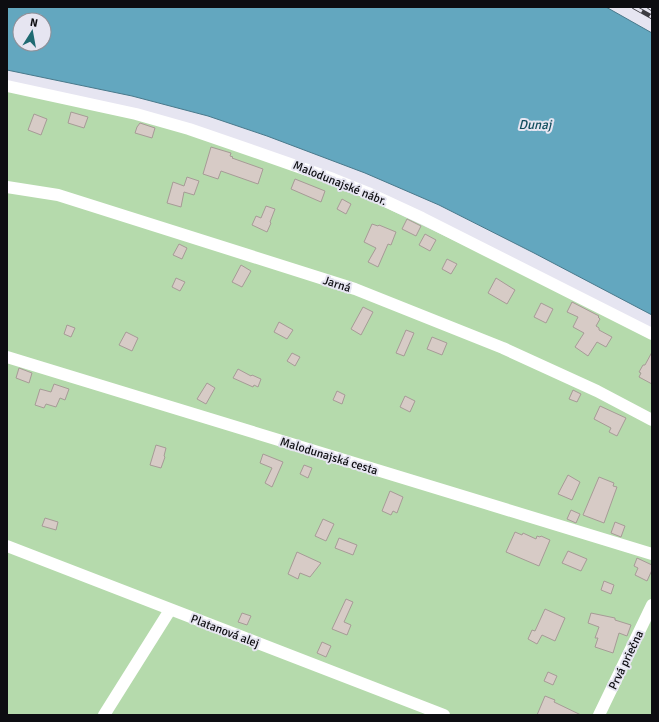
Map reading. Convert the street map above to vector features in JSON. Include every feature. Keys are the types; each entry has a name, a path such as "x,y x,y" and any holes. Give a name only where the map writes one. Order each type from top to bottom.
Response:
{"street":[{"name":"Malodunajské nábr.","path":"7,86 136,114 230,143 333,179 368,193 422,218 652,334"},
{"name":"Jarná","path":"7,187 58,195 355,290 503,348 597,391 652,420"},
{"name":"Malodunajská cesta","path":"7,357 652,554"},
{"name":"Platanová alej","path":"7,546 444,715"},
{"name":"Prvá priečna","path":"599,715 652,605"},
{"path":"104,715 170,610"}],"green space":[{"path":"7,91 120,113 242,151 357,194 497,261 652,340 652,715 7,715"}],"water":[{"name":"Dunaj","path":"7,7 606,7 652,33 652,315 439,205 365,173 267,136 208,116 132,96 7,70"}],"building":[{"path":"71,112 88,117 84,128 68,123"},
{"path":"34,114 47,119 41,135 28,130"},
{"path":"140,123 155,128 152,138 135,133"},
{"path":"211,147 231,153 230,156 233,157 232,158 263,169 258,184 221,171 218,179 203,174"},
{"path":"187,177 199,181 194,195 184,192 181,207 167,203 173,182 184,186"},
{"path":"295,179 325,191 321,202 291,189"},
{"path":"342,199 351,204 346,214 337,209"},
{"path":"266,206 275,209 267,232 252,225 256,216 261,218"},
{"path":"407,219 421,226 416,236 402,229"},
{"path":"372,224 379,225 396,232 391,245 388,244 378,267 368,262 376,248 364,242"},
{"path":"425,234 436,240 430,251 419,245"},
{"path":"179,244 187,248 182,259 173,255"},
{"path":"447,259 457,264 451,274 442,269"},
{"path":"241,265 251,271 242,287 232,282"},
{"path":"176,278 185,282 180,291 172,287"},
{"path":"496,278 515,290 507,304 488,293"},
{"path":"572,302 599,316 598,317 600,319 596,326 599,330 612,337 606,347 597,342 588,356 575,347 584,333 573,327 578,317 567,312"},
{"path":"541,303 553,309 546,323 534,317"},
{"path":"363,307 373,312 361,335 351,329"},
{"path":"279,322 293,330 287,339 274,332"},
{"path":"67,325 75,328 71,337 64,334"},
{"path":"406,330 414,333 404,356 396,353"},
{"path":"126,332 138,338 132,351 119,345"},
{"path":"432,337 447,343 442,355 427,349"},
{"path":"652,352 652,384 639,377 641,373 639,372 643,365 645,365"},
{"path":"292,353 300,357 295,366 287,361"},
{"path":"19,368 32,373 29,383 16,378"},
{"path":"238,369 251,376 252,375 261,379 258,387 254,385 253,387 233,378"},
{"path":"207,383 215,388 206,404 197,399"},
{"path":"54,384 69,389 65,400 60,398 56,407 46,404 44,408 35,405 40,389 51,392"},
{"path":"573,390 581,394 577,402 569,399"},
{"path":"337,391 345,395 342,404 333,400"},
{"path":"405,396 415,401 410,412 400,407"},
{"path":"600,406 626,418 617,436 609,432 611,428 594,419"},
{"path":"156,445 166,448 165,457 161,468 150,465"},
{"path":"263,454 283,462 272,487 265,483 272,468 260,463"},
{"path":"304,465 312,468 308,478 300,474"},
{"path":"568,475 580,482 572,500 558,494"},
{"path":"599,477 614,483 613,486 617,487 604,523 583,515"},
{"path":"390,491 403,497 397,513 393,511 391,515 382,511"},
{"path":"571,510 580,514 576,523 567,519"},
{"path":"45,518 58,522 56,530 42,526"},
{"path":"323,519 334,524 326,541 315,536"},
{"path":"615,522 625,526 621,537 611,533"},
{"path":"515,532 522,535 523,533 536,539 537,536 541,536 550,540 539,566 506,552"},
{"path":"339,538 357,545 353,555 335,548"},
{"path":"568,551 587,559 581,571 562,563"},
{"path":"297,552 321,563 310,577 300,573 298,579 288,574"},
{"path":"637,558 652,565 652,570 647,581 635,575 638,568 634,566"},
{"path":"604,581 614,585 611,594 601,590"},
{"path":"346,599 353,602 344,622 351,625 347,635 332,629"},
{"path":"545,609 565,618 555,641 542,635 537,644 528,639 532,630 535,631"},
{"path":"242,613 251,616 247,625 238,622"},
{"path":"591,613 615,618 615,620 631,625 627,636 619,633 613,653 595,647 598,638 595,638 599,627 588,623"},
{"path":"322,642 331,646 326,657 317,653"},
{"path":"548,672 557,676 553,685 544,681"},
{"path":"545,696 555,700 554,702 581,715 537,715"}],"railway":[{"path":"634,7 652,17"}]}
